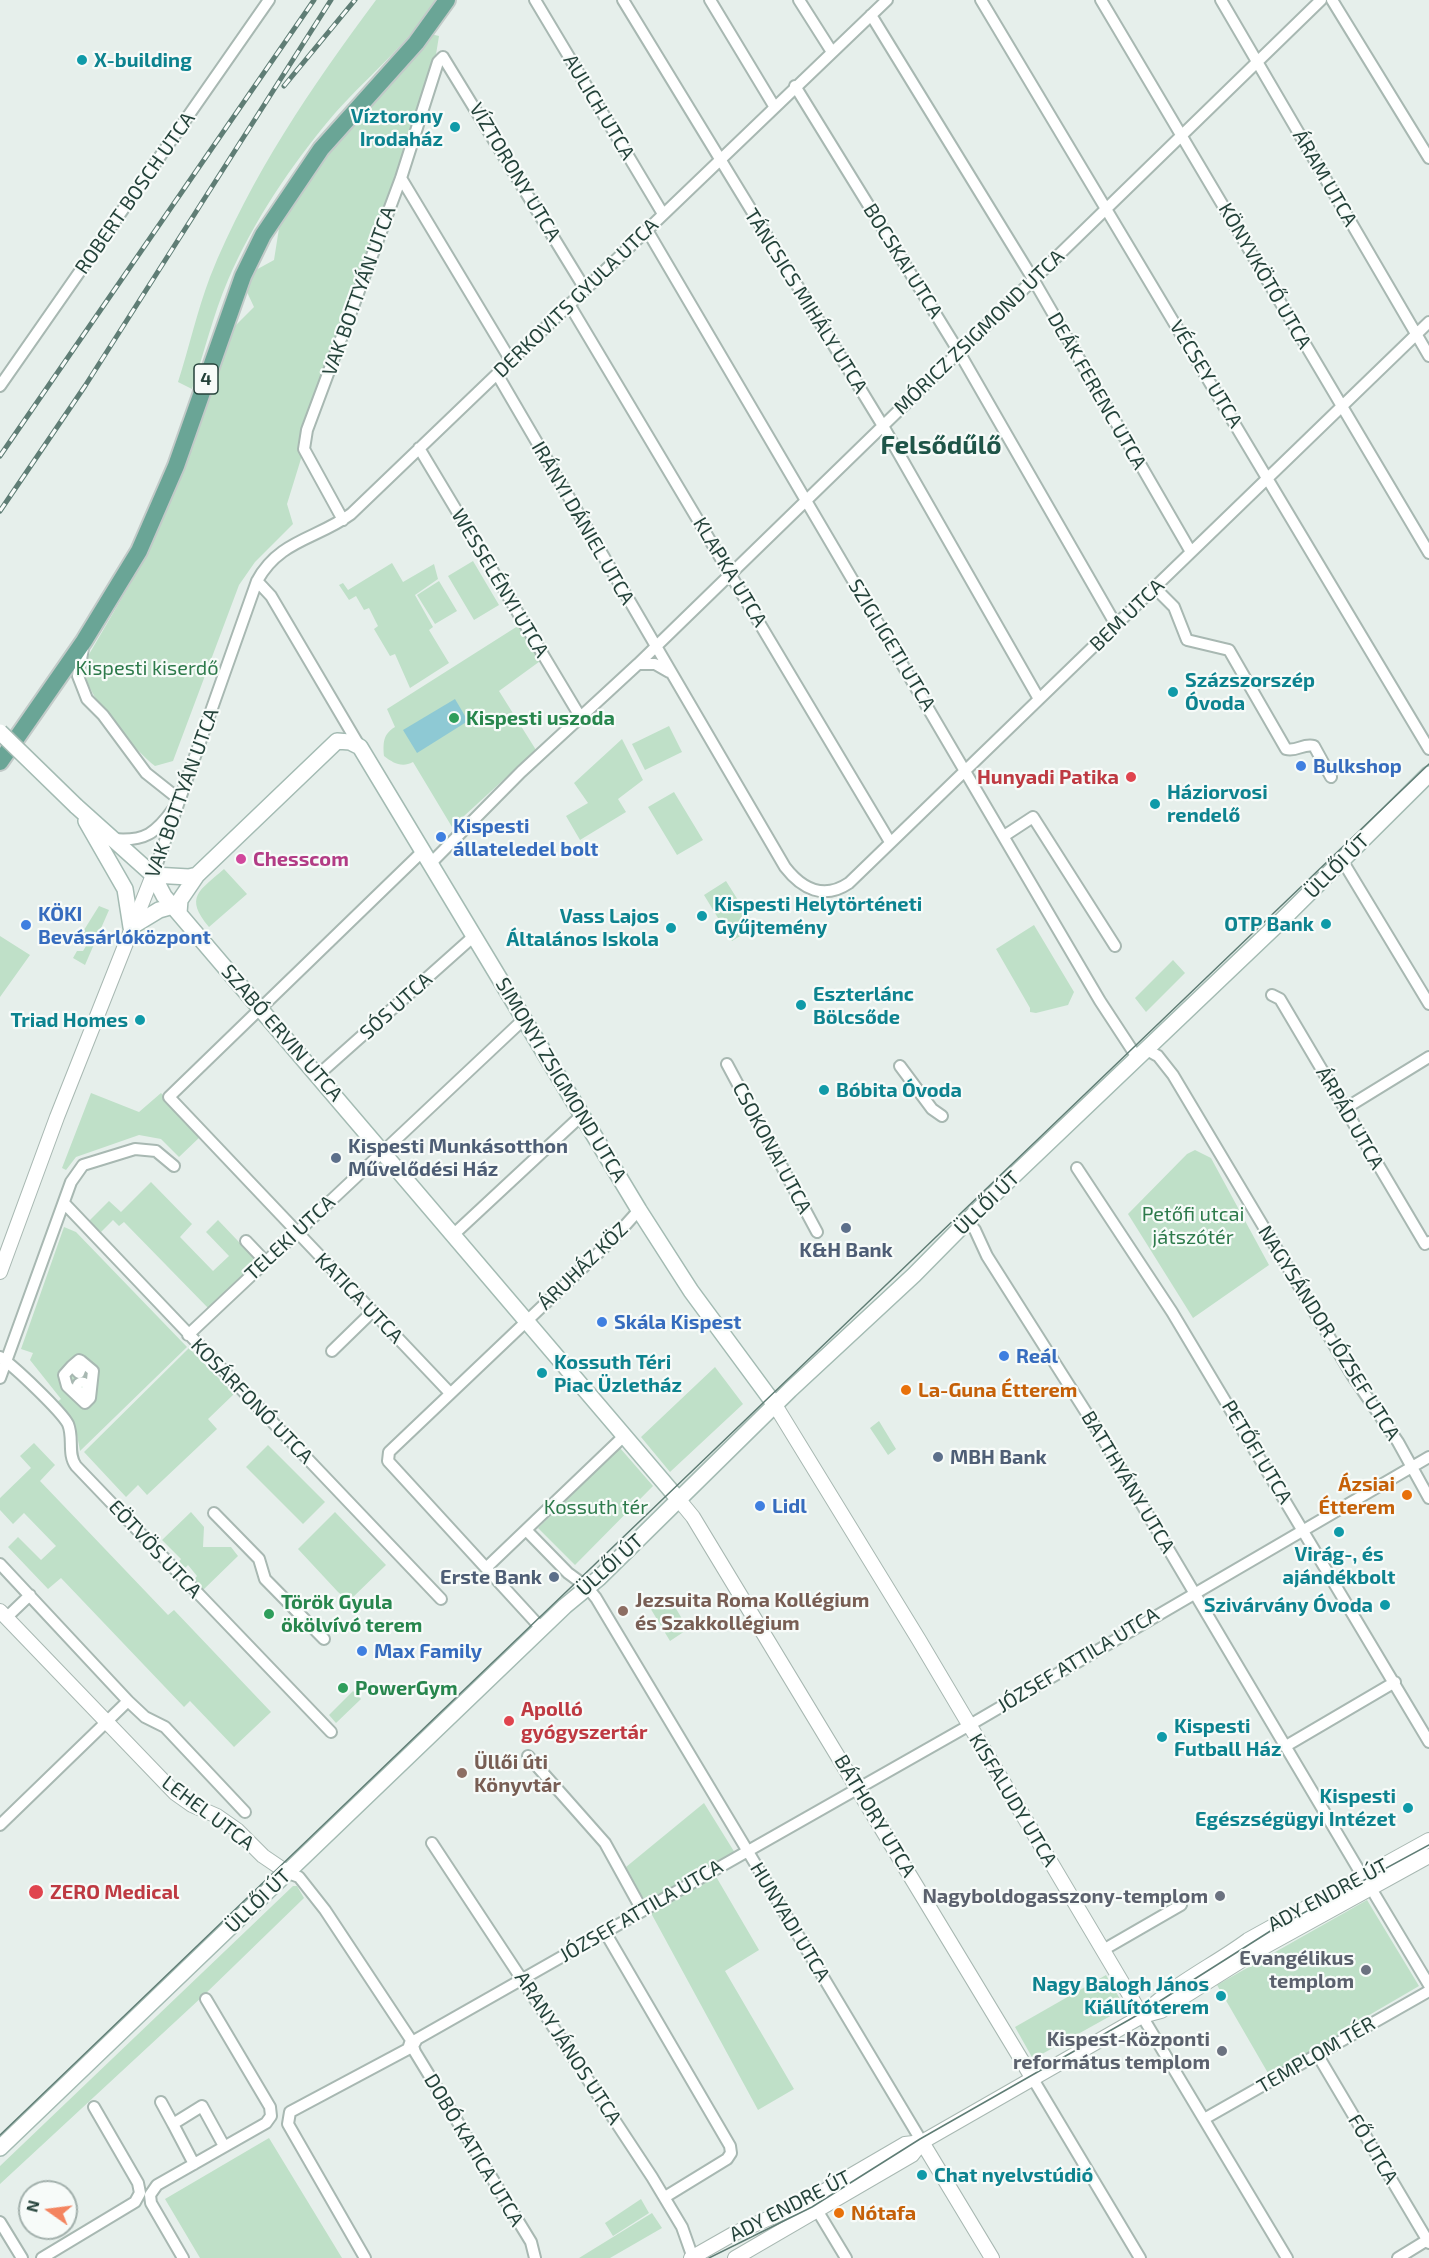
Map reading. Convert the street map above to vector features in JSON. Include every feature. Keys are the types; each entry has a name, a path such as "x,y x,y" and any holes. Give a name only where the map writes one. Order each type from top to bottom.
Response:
{"main road":[{"name":"4","path":"0,762 84,641 126,574 154,519 176,466 236,294 263,235 321,149 416,43 447,0"},
{"name":"SZABÓ ERVIN UTCA","path":"0,732 79,810 153,875 176,910 526,1321"},
{"path":"79,810 125,889 131,927 159,910 176,910 197,875 209,866 336,741 350,742 360,747"},
{"name":"SIMONYI ZSIGMOND UTCA","path":"360,747 639,1210 691,1291 775,1406"},
{"name":"ÜLLŐI ÚT","path":"0,2148 541,1628 679,1500 914,1275 1429,774"},
{"path":"153,875 189,877 197,875"},
{"path":"526,1321 679,1500"}],"street":[{"name":"ROBERT BOSCH UTCA","path":"0,386 269,0"},
{"name":"AULICH UTCA","path":"535,0 663,214"},
{"name":"TÁNCSICS MIHÁLY UTCA","path":"623,0 883,426 1039,699"},
{"path":"710,0 774,106"},
{"path":"799,0 832,52"},
{"name":"DERKOVITS GYULA UTCA","path":"257,581 274,556 289,545 331,528 343,520 886,0"},
{"name":"VÉCSEY UTCA","path":"981,0 1429,749"},
{"name":"KÖNYVKÖTŐ UTCA","path":"1101,0 1429,553"},
{"name":"ÁRAM UTCA","path":"1221,0 1429,356"},
{"name":"MÓRICZ ZSIGMOND UTCA","path":"169,1096 260,1008 638,664 1322,0"},
{"path":"1332,0 1429,158"},
{"name":"DEÁK FERENC UTCA","path":"871,15 1033,279 1191,552"},
{"name":"VAK BOTTYÁN UTCA","path":"343,520 304,449 307,430 401,178 438,62 442,57"},
{"name":"VÍZTORONY UTCA","path":"442,57 585,289"},
{"name":"BOCSKAI UTCA","path":"795,86 959,352 1116,625"},
{"path":"401,178 511,361"},
{"name":"SZIGLIGETI UTCA","path":"646,230 1127,1046 1142,1055"},
{"name":"KLAPKA UTCA","path":"569,304 890,842"},
{"name":"BEM UTCA","path":"816,892 830,892 844,887 1429,322"},
{"name":"IRÁNYI DÁNIEL UTCA","path":"497,374 669,672 785,867 807,888 816,892"},
{"name":"WESSELÉNYI UTCA","path":"419,448 581,718"},
{"name":"VAK BOTTYÁN UTCA","path":"0,1272 57,1117 153,875 257,581"},
{"name":"SIMONYI ZSIGMOND UTCA","path":"257,581 271,596 360,747"},
{"path":"1155,588 1174,607 1187,640 1229,650 1286,750 1295,750 1308,744 1314,746 1331,777"},
{"path":"84,641 78,676 87,699 103,715 146,773 159,786 180,800 146,837 133,841 109,838"},
{"path":"638,664 655,664 669,672"},
{"path":"1004,836 1033,817 1115,946"},
{"path":"1342,860 1429,1004"},
{"name":"SÓS UTCA","path":"318,1075 474,936"},
{"name":"ÁRPÁD UTCA","path":"1272,995 1280,999 1427,1243"},
{"name":"TELEKI UTCA","path":"188,1335 265,1260 524,1019"},
{"name":"NAGYSÁNDOR JÓZSEF UTCA","path":"1142,1055 1158,1056 1173,1075 1352,1375 1398,1442 1410,1468 1429,1498"},
{"path":"1346,1108 1429,1057"},
{"name":"CSOKONAI UTCA","path":"727,1064 817,1232"},
{"path":"900,1066 932,1109 942,1116"},
{"name":"KATICA UTCA","path":"169,1096 450,1393"},
{"path":"453,1235 582,1115"},
{"path":"0,1378 3,1359 74,1175 89,1163 142,1148 156,1151 174,1166"},
{"name":"PETŐFI UTCA","path":"1077,1168 1172,1312 1429,1742"},
{"name":"KOSÁRFONÓ UTCA","path":"64,1203 441,1599"},
{"name":"ÁRUHÁZ KÖZ","path":"526,1321 612,1240 639,1210"},
{"name":"BATTHYÁNY UTCA","path":"967,1221 975,1230 987,1256 1103,1439 1363,1877"},
{"path":"246,1241 265,1260"},
{"path":"332,1351 372,1312"},
{"path":"526,1321 388,1452 388,1461 541,1628"},
{"name":"EÖTVÖS UTCA","path":"3,1359 68,1425 71,1459 76,1466 331,1732"},
{"path":"93,1371 93,1376 82,1377 93,1371"},
{"name":"KISFALUDY UTCA","path":"775,1406 867,1554 1287,2258"},
{"path":"486,1568 624,1436"},
{"name":"JÓZSEF ATTILA UTCA","path":"365,2258 288,2124 287,2118 290,2112 408,2049 413,2041 424,2034 968,1726 1193,1592 1304,1531 1429,1457"},
{"name":"BÁTHORY UTCA","path":"679,1500 693,1517 1140,2258"},
{"path":"214,1513 259,1559 265,1579 324,1639"},
{"path":"527,1531 568,1573 587,1587"},
{"name":"LEHEL UTCA","path":"0,1564 128,1701 145,1717 165,1727 245,1812"},
{"name":"HUNYADI UTCA","path":"587,1587 596,1598 748,1849 992,2258"},
{"name":"LEHEL UTCA","path":"30,1595 3,1615 175,1792 192,1805 217,1816 237,1830 263,1856 288,1873"},
{"path":"1286,1746 1395,1682"},
{"path":"0,1825 128,1701"},
{"path":"528,1756 605,1843 642,1911"},
{"name":"ADY ENDRE ÚT","path":"1142,2016 1158,1998 1224,1958 1248,1940 1429,1840"},
{"name":"ARANY JÁNOS UTCA","path":"432,1844 665,2197 682,2227 692,2258"},
{"name":"ADY ENDRE ÚT","path":"735,2258 912,2155 922,2142 1142,2016 1161,2011 1255,1952 1429,1856"},
{"name":"DOBÓ KATICA UTCA","path":"288,1873 299,1877 332,1920 413,2041 415,2052 531,2242 535,2258"},
{"path":"1375,1895 1429,1985"},
{"path":"1103,1950 1181,1905"},
{"path":"605,1932 730,2146 731,2153 727,2159 665,2197"},
{"name":"TEMPLOM TÉR","path":"1204,2119 1429,1991"},
{"path":"42,2258 135,2202 157,2185 266,2123 271,2116 270,2107 206,2000"},
{"name":"FŐ UTCA","path":"1317,2054 1428,2241"},
{"path":"161,2102 194,2163"},
{"path":"173,2124 202,2106 224,2146"},
{"path":"93,2107 183,2258"},
{"name":"ADY ENDRE ÚT","path":"692,2258 735,2233 802,2204 905,2144 922,2142"},
{"path":"802,2204 817,2210 846,2258"},
{"path":"0,2222 22,2258"},
{"path":"1398,2258 1428,2241"}],"green space":[{"path":"376,0 436,0 399,47 330,119 273,196 228,280 192,389 178,382 205,290 226,240 284,133"},
{"name":"Kispesti kiserdő","path":"431,34 439,36 431,85 304,449 287,504 293,524 255,562 239,585 173,761 155,766 119,730 95,697 86,676 88,656 144,560 192,449 231,330 254,307 246,290 254,271 274,260 280,222 341,137 414,58"},
{"path":"473,561 499,605 474,620 448,576"},
{"path":"392,563 403,582 434,564 438,579 415,595 433,627 429,630 449,663 410,688 395,654 390,656 374,629 378,626 369,608 364,610 356,596 349,600 339,585 343,583 348,590"},
{"path":"439,581 457,611 435,624 417,595"},
{"name":"Kispesti uszoda","path":"521,624 543,659 499,691 536,750 452,827 413,762 405,765 398,764 384,756 385,739 395,727 387,709"},
{"path":"669,726 682,752 645,770 632,744"},
{"path":"622,739 643,780 618,799 626,812 580,840 566,816 588,803 574,783"},
{"path":"674,792 703,840 677,855 648,807"},
{"path":"224,869 247,894 209,927 201,917 196,901 202,889"},
{"path":"726,881 755,927 732,941 704,895"},
{"path":"99,906 109,910 85,965 73,958 77,951 83,951 86,946 79,938"},
{"path":"1034,925 1074,992 1068,1005 1036,1013 1030,1012 1030,1008 996,949"},
{"path":"0,936 30,955 0,997"},
{"path":"1173,960 1185,973 1146,1012 1135,998"},
{"path":"91,1093 139,1112 161,1093 201,1136 179,1157 161,1139 139,1135 76,1157 66,1170 62,1168"},
{"name":"Petőfi utcai játszótér","path":"1195,1150 1211,1158 1269,1265 1193,1318 1128,1214 1187,1154"},
{"path":"151,1182 192,1224 180,1237 213,1271 229,1256 206,1232 218,1220 257,1261 209,1309 124,1222 119,1226 113,1220 101,1232 89,1221 109,1201 121,1212"},
{"path":"64,1227 76,1232 187,1347 80,1451 75,1424 57,1402 61,1399 30,1360 33,1353 21,1349"},
{"path":"189,1348 234,1394 208,1419 217,1429 147,1495 138,1485 126,1497 84,1452"},
{"path":"715,1367 743,1404 670,1472 641,1437"},
{"path":"879,1421 896,1449 888,1455 870,1428"},
{"path":"34,1443 55,1465 40,1481 168,1615 174,1610 271,1712 234,1747 190,1701 184,1707 61,1578 48,1589 8,1547 18,1537 41,1560 56,1546 24,1513 13,1524 0,1510 0,1498 31,1468 20,1456"},
{"path":"268,1445 325,1502 303,1524 246,1467"},
{"name":"Kossuth tér","path":"620,1448 653,1486 575,1565 538,1528"},
{"path":"191,1512 204,1527 203,1547 231,1547 238,1556 201,1592 193,1581 197,1576 188,1565 182,1571 177,1565 181,1559 162,1540"},
{"path":"335,1512 386,1565 349,1601 298,1549"},
{"path":"668,1595 688,1629 670,1641 649,1606"},
{"path":"353,1691 361,1699 336,1723 329,1715"},
{"path":"704,1803 735,1853 711,1868 759,1950 725,1971 794,2089 758,2110 626,1867"},
{"path":"293,1886 297,1886 304,1898 203,1996 0,2184 0,2166"},
{"path":"1367,1900 1419,1986 1359,2021 1363,2029 1272,2080 1217,1985"},
{"path":"1106,1975 1123,2004 1123,2009 1033,2059 1015,2027"},
{"path":"269,2138 342,2258 200,2258 165,2199"},
{"path":"641,2199 649,2213 613,2236 605,2223"},
{"path":"652,2213 662,2228 610,2258 579,2258"}],"water":[{"path":"455,699 468,721 417,753 403,730"}],"tram line":[{"path":"0,2135 1429,764"},
{"path":"709,2258 812,2207 920,2139 1141,2013 1272,1930 1429,1845"}],"railway":[{"path":"0,456 314,0"},
{"path":"0,511 85,386 331,0"},
{"path":"284,86 355,0"}],"place":[{"name":"X-building","path":"82,60"},
{"name":"Víztorony Irodaház","path":"455,127"},
{"name":"Százszorszép Óvoda","path":"1173,692"},
{"name":"Kispesti uszoda","path":"454,718"},
{"name":"Bulkshop","path":"1301,766"},
{"name":"Hunyadi Patika","path":"1131,777"},
{"name":"Háziorvosi rendelő","path":"1155,804"},
{"name":"Kispesti állateledel bolt","path":"441,837"},
{"name":"Chesscom","path":"241,859"},
{"name":"Kispesti Helytörténeti Gyűjtemény","path":"702,916"},
{"name":"OTP Bank","path":"1326,924"},
{"name":"KÖKI Bevásárlóközpont","path":"26,925"},
{"name":"Vass Lajos Általános Iskola","path":"671,928"},
{"name":"Eszterlánc Bölcsőde","path":"801,1005"},
{"name":"Triad Homes","path":"140,1020"},
{"name":"Bóbita Óvoda","path":"824,1090"},
{"name":"Kispesti Munkásotthon Művelődési Ház","path":"336,1158"},
{"name":"K&H Bank","path":"846,1228"},
{"name":"Skála Kispest","path":"602,1322"},
{"name":"Reál","path":"1004,1356"},
{"name":"Kossuth Téri Piac Üzletház","path":"542,1373"},
{"name":"La-Guna Étterem","path":"906,1390"},
{"name":"MBH Bank","path":"938,1457"},
{"name":"Ázsiai Étterem","path":"1407,1495"},
{"name":"Lidl","path":"760,1506"},
{"name":"Virág-, és ajándékbolt","path":"1339,1532"},
{"name":"Erste Bank","path":"554,1577"},
{"name":"Szivárvány Óvoda","path":"1385,1605"},
{"name":"Jezsuita Roma Kollégium és Szakkollégium","path":"623,1611"},
{"name":"Török Gyula ökölvívó terem","path":"269,1614"},
{"name":"Max Family","path":"362,1651"},
{"name":"PowerGym","path":"343,1688"},
{"name":"Apolló gyógyszertár","path":"509,1721"},
{"name":"Kispesti Futball Ház","path":"1162,1737"},
{"name":"Üllői úti Könyvtár","path":"462,1773"},
{"name":"Kispesti Egészségügyi Intézet","path":"1408,1808"},
{"name":"ZERO Medical","path":"36,1892"},
{"name":"Nagyboldogasszony-templom","path":"1220,1896"},
{"name":"Evangélikus templom","path":"1366,1970"},
{"name":"Nagy Balogh János Kiállítóterem","path":"1221,1996"},
{"name":"Kispest-Központi református templom","path":"1222,2051"},
{"name":"Chat nyelvstúdió","path":"922,2175"},
{"name":"Nótafa","path":"839,2213"}],"district":[{"name":"Felsődűlő","path":"941,445"}]}
